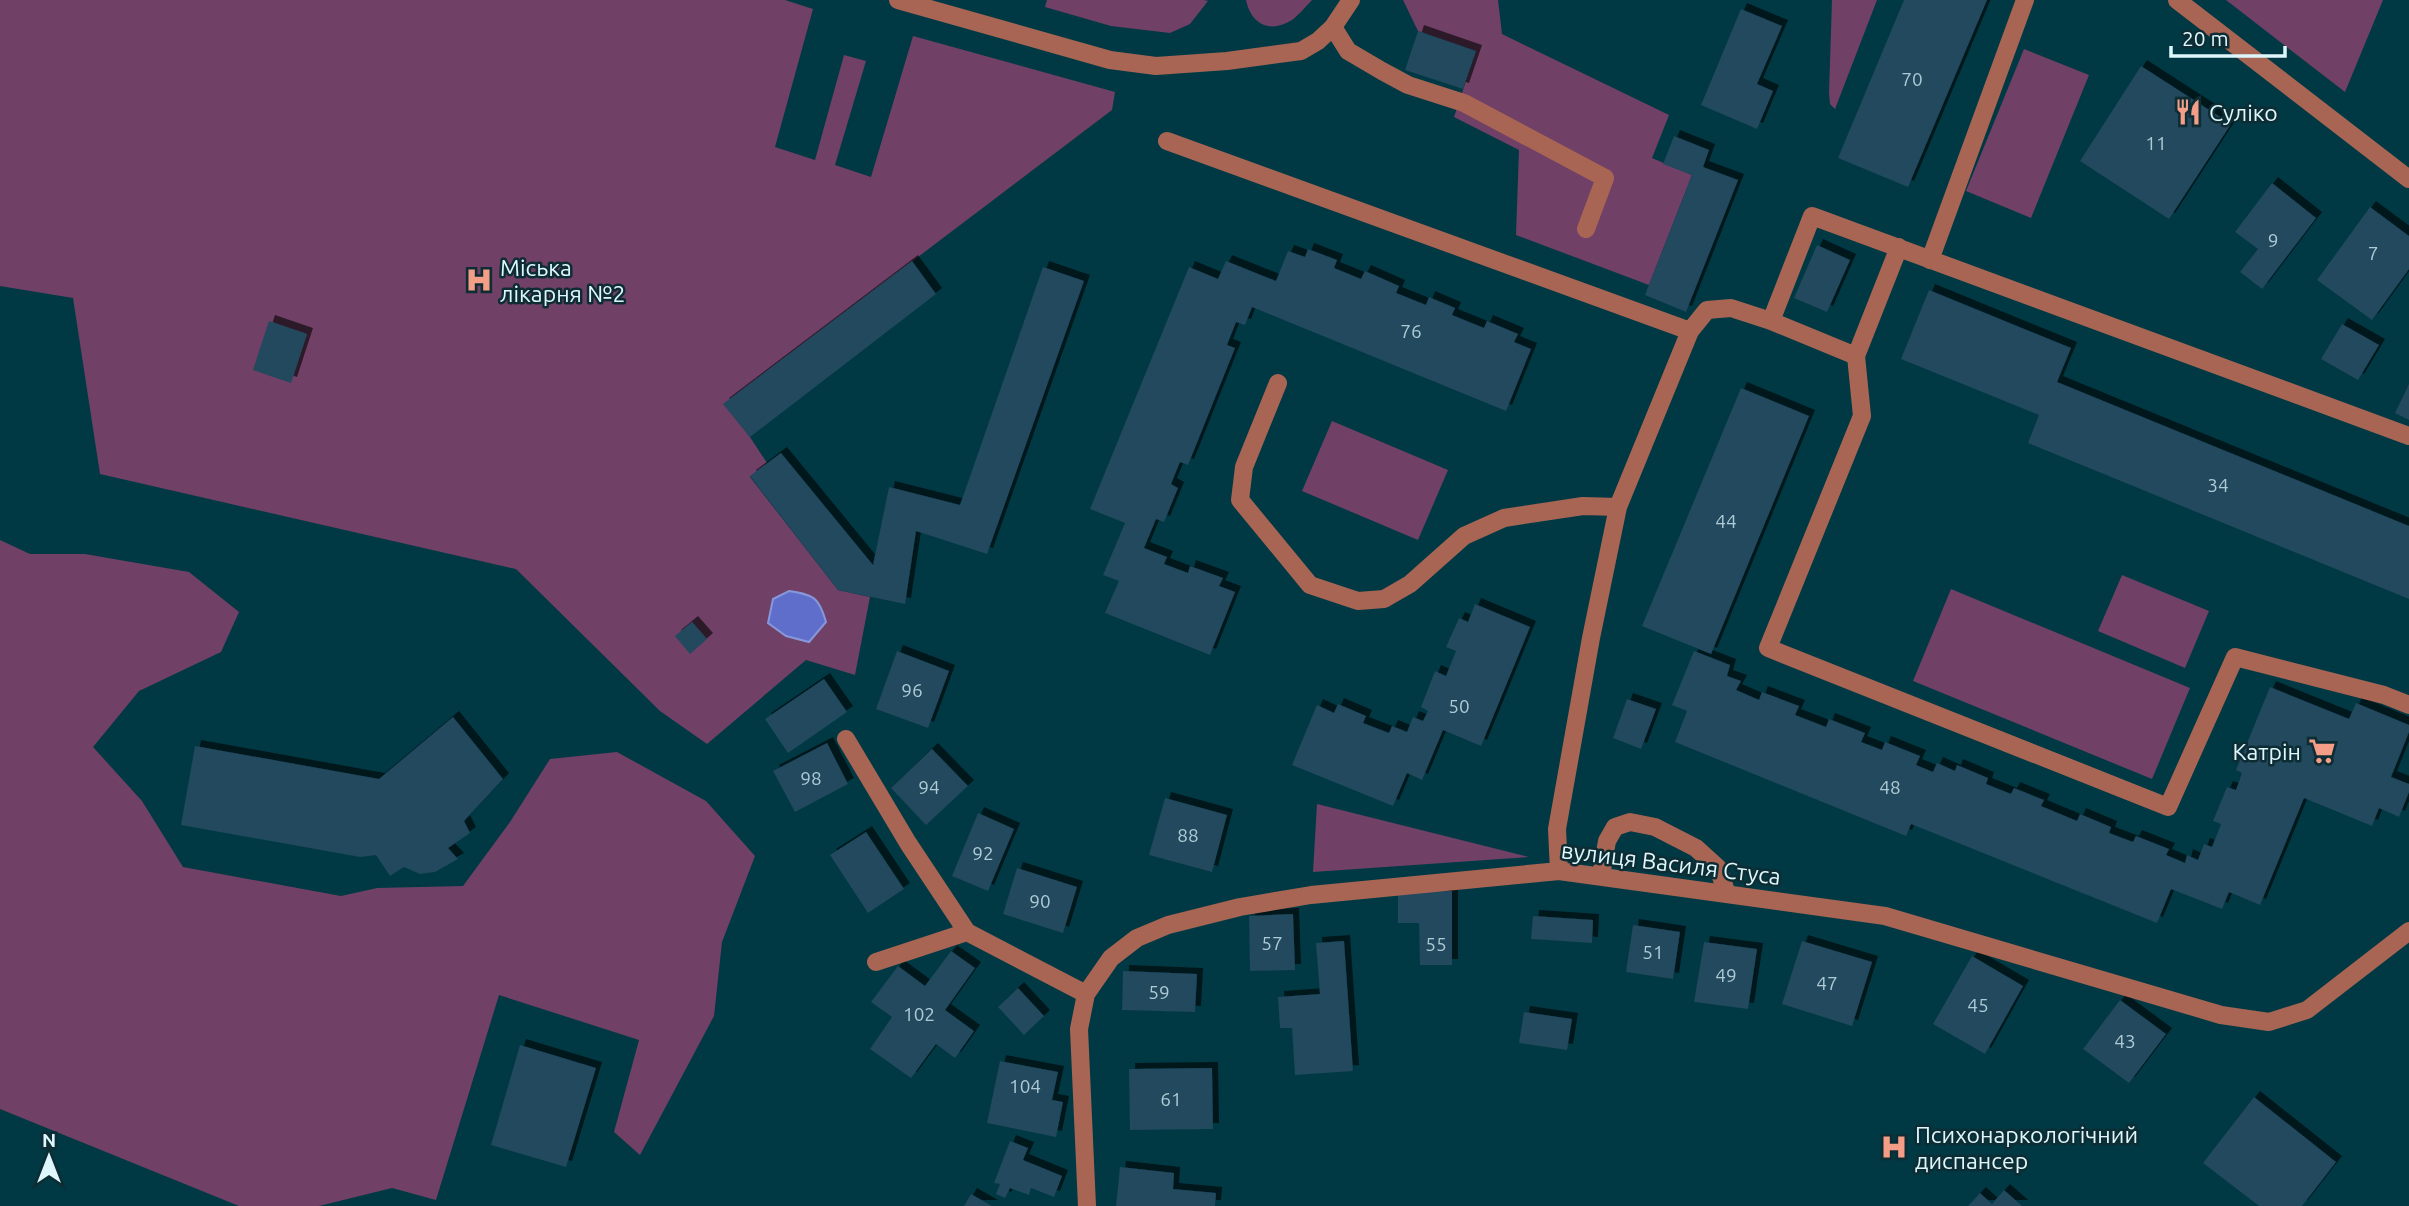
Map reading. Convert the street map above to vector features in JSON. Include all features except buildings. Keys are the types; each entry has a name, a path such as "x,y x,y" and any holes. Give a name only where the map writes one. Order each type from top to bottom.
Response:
{"street":[{"path":"898,0 1110,60 1156,66 1227,61 1301,51 1318,41 1333,27 1351,0"},
{"path":"1930,260 2025,0"},
{"path":"2177,0 2409,179"},
{"path":"1333,27 1348,51 1382,71 1408,85 1464,103 1605,178 1586,229"},
{"path":"1167,141 1690,331"},
{"path":"1771,321 1812,216 2409,436"},
{"path":"1899,247 1856,356 1862,416 1769,648 2168,807 2235,657 2384,695 2409,705"},
{"path":"1559,871 1557,829 1591,638 1618,507 1690,331 1707,310 1731,308 1771,321 1856,356"},
{"path":"1278,383 1244,467 1240,500 1311,585 1358,601 1384,599 1410,583 1464,536 1504,518 1583,506 1618,507"},
{"path":"846,738 908,843 967,932 1086,994"},
{"path":"1601,876 1607,841 1615,827 1630,822 1655,827 1696,848 1717,868 1727,894"},
{"name":"вулиця Василя Стуса","path":"1087,1206 1079,1030 1086,994 1111,958 1137,938 1168,925 1205,915 1311,895 1559,871 1885,916 2221,1015 2269,1022 2307,1010 2408,932"},
{"path":"876,961 967,932"}],"shaded area":[{"name":"Міська лікарня №2","path":"0,0 785,0 813,9 775,147 815,160 844,55 866,61 835,165 871,177 913,36 1115,92 1112,110 724,404 767,463 750,477 838,590 870,597 855,675 806,660 707,744 660,711 516,569 100,474 73,298 0,286"},
{"path":"1047,0 1208,1 1190,24 1170,33 1111,26 1045,7"},
{"path":"1246,0 1312,0 1292,20 1269,26 1257,21"},
{"path":"1403,0 1498,0 1502,34 1669,115 1652,158 1692,175 1649,285 1516,235 1519,150 1454,117 1476,51 1418,31"},
{"path":"1832,0 1877,0 1835,109 1830,104 1829,93"},
{"path":"2226,0 2383,0 2345,92"},
{"path":"2024,49 2089,75 2031,218 1966,191"},
{"path":"1332,421 1448,470 1418,540 1302,491"},
{"path":"0,540 30,554 85,554 189,572 239,612 221,652 139,691 93,747 142,801 183,867 341,896 377,888 463,886 510,822 550,759 617,752 706,801 755,856 722,942 714,1016 640,1155 614,1132 639,1040 499,995 436,1200 392,1188 319,1206 239,1206 0,1109"},
{"path":"2122,575 2209,611 2185,668 2098,631"},
{"path":"1951,589 2190,688 2152,779 1913,681"},
{"path":"1317,804 1529,857 1313,872"}],"water":[{"path":"789,591 810,596 818,602 823,614 826,622 809,642 786,636 768,623 773,599"}],"place":[{"name":"Суліко","path":"2188,112"},
{"name":"Міська лікарня №2","path":"479,280"},
{"name":"Катрін","path":"2322,751"},
{"name":"Психонаркологічний диспансер","path":"1894,1147"}]}
